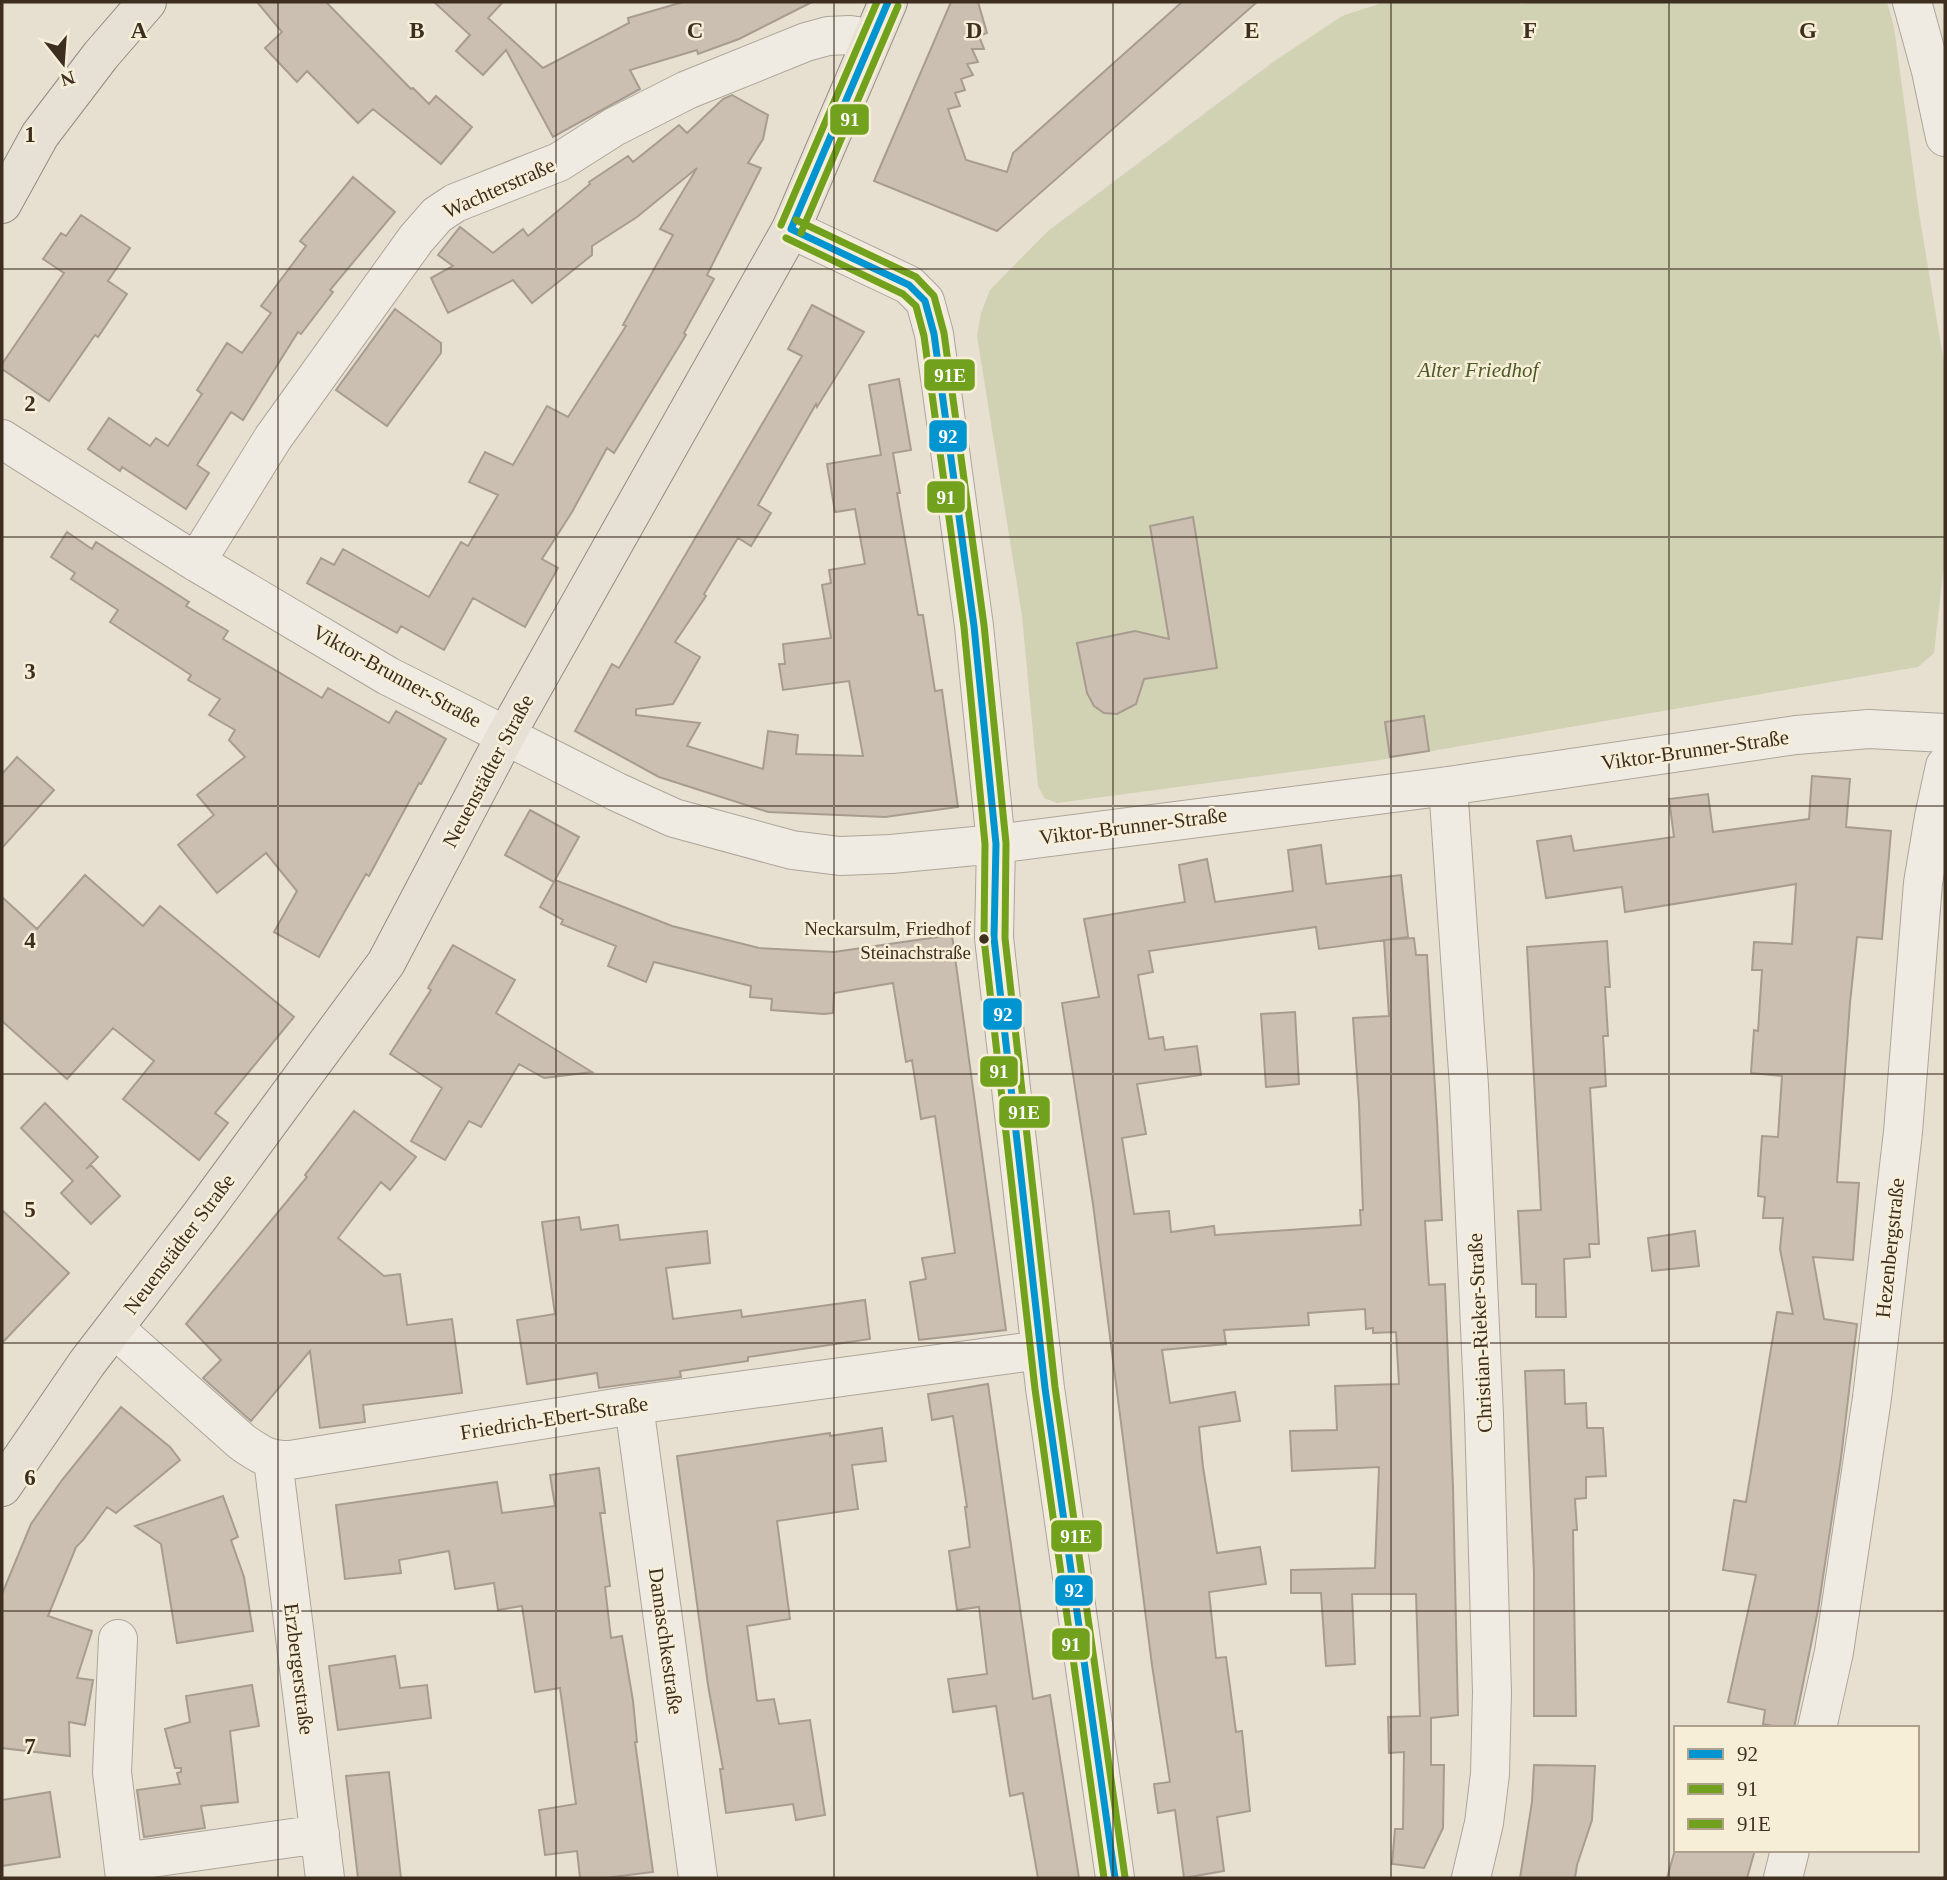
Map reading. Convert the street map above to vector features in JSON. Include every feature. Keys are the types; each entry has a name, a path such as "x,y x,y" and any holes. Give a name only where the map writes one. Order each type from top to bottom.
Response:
{"main road":[{"path":"2,204 40,135 101,55 147,2"},
{"name":"Neuenstädter Straße","path":"2,1487 87,1363 386,963 506,735 792,229 888,2"}],"street":[{"path":"1912,2 1945,137"},
{"name":"Wachterstraße","path":"196,562 273,438 416,240 437,215 455,203 559,162 614,127 699,85 806,42 850,34 871,38"},
{"path":"792,229 909,285 925,302 934,334 974,626 996,844 994,938 1041,1350 1115,1878"},
{"name":"Viktor-Brunner-Straße","path":"2,439 196,562 388,676 674,818 792,850 855,855 996,844 1448,786 1796,734 1870,729 1945,733"},
{"name":"Hezenbergstraße","path":"1817,1726 1834,1652 1872,1398 1903,1132 1923,883 1945,766"},
{"name":"Christian-Rieker-Straße","path":"1448,786 1469,1087 1484,1415 1492,1692 1490,1774 1484,1823 1471,1878"},
{"path":"115,1329 242,1441 264,1457 273,1460"},
{"name":"Friedrich-Ebert-Straße","path":"273,1460 290,1460 634,1405 1041,1350"},
{"name":"Damaschkestraße","path":"634,1405 698,1878"},
{"name":"Erzbergerstraße","path":"273,1460 326,1878"},
{"path":"118,1640 112,1772 124,1870 320,1833"},
{"path":"1783,1878 1790,1852"}],"green space":[{"name":"Alter Friedhof","path":"1887,2 1894,27 1919,213 1945,369 1945,556 1934,653 1918,667 1374,761 1057,803 1044,798 1038,786 1022,616 977,336 981,313 990,290 1048,231 1273,62 1342,16 1379,4"}],"building":[{"path":"257,2 326,2 411,89 429,104 436,96 472,127 441,164 373,109 358,123 307,71 297,82 265,48 282,32"},
{"path":"434,2 503,2 488,18 543,68 629,23 628,18 683,2 812,2 739,39 698,54 697,50 630,70 640,89 553,137 506,50 483,75 456,51 470,35"},
{"path":"951,2 978,2 987,33 979,36 984,49 972,49 978,62 967,64 973,75 961,79 965,90 955,93 960,106 948,109 966,160 1007,172 1013,153 1182,2 1257,2 997,231 874,181"},
{"path":"732,95 768,115 763,139 748,163 761,168 707,275 714,279 684,333 686,335 614,453 607,448 572,512 542,559 558,568 525,627 473,598 444,650 401,626 397,633 307,583 321,558 334,565 343,549 429,597 461,542 468,546 498,495 469,482 485,452 513,465 547,406 568,417 626,326 623,325 673,235 660,229 697,168 637,217 592,246 592,255 532,303 513,280 448,313 431,278 453,266 438,255 460,227 493,253 523,229 528,236 590,184 589,182 628,156 633,162 679,125 687,133 723,99"},
{"path":"353,177 395,212 330,290 333,292 301,334 298,332 243,420 231,412 197,465 209,473 186,509 122,467 120,471 88,449 109,418 150,446 156,438 168,446 202,394 197,390 227,343 242,353 271,313 261,306 306,246 300,241"},
{"path":"81,215 130,248 108,281 127,294 49,401 2,369 2,364 64,273 43,259 61,233 66,236"},
{"path":"812,305 864,332 817,407 816,404 758,505 771,513 751,546 738,538 704,594 706,596 675,642 700,657 673,704 636,709 636,715 700,723 687,746 763,769 768,731 798,735 796,754 863,756 849,681 783,690 779,664 785,664 783,644 831,638 822,585 831,583 829,570 865,564 855,509 835,512 827,464 881,455 869,385 899,379 911,450 893,453 900,493 897,493 918,615 923,615 935,691 942,690 958,807 885,817 768,812 659,777 575,731 612,664 619,668 802,356 788,349"},
{"path":"395,309 441,343 441,353 387,426 336,390"},
{"path":"1193,517 1217,668 1144,679 1136,704 1117,714 1104,713 1094,706 1087,693 1077,643 1135,631 1169,639 1150,526"},
{"path":"67,532 92,549 96,542 189,602 186,606 228,631 223,639 322,698 328,688 389,723 396,711 446,739 369,876 366,874 319,957 274,932 297,891 266,853 217,893 178,845 214,815 197,795 245,757 229,740 235,730 209,715 220,699 188,680 191,675 110,622 118,610 71,579 75,573 51,557"},
{"path":"1424,716 1429,751 1390,757 1385,722"},
{"path":"17,757 54,790 2,848 2,774"},
{"path":"1812,776 1850,779 1846,827 1891,831 1882,939 1857,937 1850,1003 1837,1182 1859,1183 1853,1260 1813,1257 1824,1319 1857,1324 1841,1458 1818,1610 1794,1726 1774,1726 1763,1724 1765,1710 1728,1702 1756,1575 1723,1570 1734,1500 1746,1502 1777,1312 1793,1314 1780,1249 1783,1218 1763,1218 1765,1197 1758,1196 1762,1136 1778,1137 1782,1076 1751,1073 1754,1030 1758,1031 1762,970 1752,970 1754,942 1792,944 1796,884 1625,912 1622,887 1546,898 1537,841 1571,836 1574,851 1674,837 1669,799 1708,794 1713,832 1809,819"},
{"path":"530,810 579,837 555,880 672,926 759,948 834,952 952,935 1006,1330 919,1340 910,1282 926,1279 922,1258 955,1253 935,1116 921,1119 912,1060 906,1062 893,983 834,993 833,1013 824,1014 771,1010 772,999 750,997 751,986 654,962 646,982 608,966 616,946 561,924 563,920 540,907 554,882 505,855"},
{"path":"1321,845 1326,884 1401,875 1408,937 1387,940 1414,938 1416,955 1427,955 1442,1220 1425,1221 1429,1285 1445,1284 1458,1715 1431,1718 1431,1765 1444,1765 1443,1828 1424,1868 1392,1864 1395,1829 1403,1829 1404,1752 1389,1753 1388,1717 1420,1716 1416,1594 1352,1594 1355,1664 1326,1666 1321,1593 1291,1593 1291,1570 1375,1568 1379,1467 1292,1471 1290,1431 1337,1430 1335,1386 1399,1384 1396,1332 1373,1333 1373,1328 1366,1329 1365,1309 1308,1313 1309,1325 1224,1330 1226,1344 1162,1350 1170,1403 1235,1392 1240,1421 1199,1427 1203,1467 1217,1553 1260,1547 1266,1584 1209,1592 1216,1658 1226,1657 1236,1732 1242,1731 1250,1811 1217,1817 1224,1871 1184,1878 1175,1810 1158,1813 1154,1784 1170,1782 1152,1665 1093,1204 1062,1003 1099,997 1084,919 1185,902 1179,865 1207,859 1215,902 1293,891 1288,850","holes":["1316,927 1319,949 1384,940 1389,1016 1353,1018 1359,1104 1363,1210 1360,1210 1361,1225 1215,1235 1214,1226 1171,1232 1169,1211 1134,1214 1122,1138 1146,1134 1137,1084 1201,1075 1197,1046 1165,1050 1163,1037 1149,1039 1138,975 1153,972 1149,951"]},
{"path":"85,875 143,926 160,906 294,1017 215,1113 228,1123 199,1160 123,1099 154,1061 113,1028 67,1079 2,1021 2,897 37,929"},
{"path":"1607,941 1610,987 1605,987 1608,1036 1603,1036 1606,1086 1590,1088 1599,1244 1589,1244 1590,1257 1564,1259 1566,1317 1536,1317 1536,1284 1522,1284 1518,1211 1541,1210 1527,947"},
{"path":"453,945 515,980 496,1013 592,1072 544,1078 519,1064 481,1127 469,1121 445,1160 411,1141 442,1088 390,1054 431,990 428,988"},
{"path":"1295,1012 1299,1084 1266,1087 1261,1014"},
{"path":"45,1103 98,1157 86,1169 91,1165 120,1196 91,1224 61,1193 73,1181 21,1128"},
{"path":"354,1111 416,1157 390,1190 381,1182 338,1238 384,1276 400,1274 407,1325 452,1319 462,1393 363,1405 365,1422 320,1428 310,1351 251,1421 203,1378 221,1360 186,1324 307,1177 305,1175"},
{"path":"2,1210 69,1273 2,1343"},
{"path":"579,1217 581,1230 618,1225 620,1240 707,1231 710,1263 666,1268 673,1319 741,1310 742,1317 865,1300 870,1339 748,1357 748,1361 680,1371 681,1377 599,1388 597,1373 527,1384 517,1320 555,1314 542,1222"},
{"path":"1695,1231 1699,1266 1652,1271 1648,1238"},
{"path":"1564,1370 1565,1404 1586,1403 1587,1428 1603,1428 1606,1476 1586,1477 1586,1498 1575,1499 1577,1530 1573,1530 1576,1716 1534,1716 1534,1572 1525,1371"},
{"path":"988,1384 1033,1699 1050,1695 1079,1878 1038,1878 1023,1793 1010,1796 996,1706 953,1712 948,1679 987,1674 979,1607 957,1610 949,1551 970,1547 967,1507 953,1416 932,1420 928,1394"},
{"path":"121,1407 170,1447 180,1460 116,1513 107,1507 76,1547 48,1616 92,1631 77,1678 93,1680 85,1725 69,1722 70,1756 2,1748 2,1594 31,1524 62,1480"},
{"path":"882,1428 886,1461 852,1465 858,1509 777,1521 790,1619 747,1626 757,1701 774,1699 779,1724 810,1720 825,1815 796,1820 793,1804 726,1813 720,1769 723,1769 708,1685 677,1456"},
{"path":"599,1468 605,1513 600,1513 610,1586 605,1587 611,1638 622,1636 633,1701 635,1742 653,1872 580,1878 577,1851 545,1855 539,1810 576,1804 560,1688 535,1692 522,1606 498,1610 494,1583 455,1589 449,1551 399,1560 401,1573 345,1579 336,1505 497,1482 502,1513 555,1506 550,1475"},
{"path":"223,1496 238,1537 231,1540 244,1577 253,1631 177,1643 161,1544 135,1526"},
{"path":"395,1656 400,1688 427,1685 431,1718 338,1730 329,1666"},
{"path":"252,1685 259,1726 230,1731 238,1802 201,1806 205,1828 144,1837 137,1790 180,1784 177,1773 181,1772 181,1768 175,1768 165,1729 190,1722 186,1696"},
{"path":"1534,1765 1595,1766 1592,1820 1575,1878 1520,1878 1532,1802"},
{"path":"389,1772 401,1878 358,1878 346,1776"},
{"path":"50,1792 60,1857 2,1866 2,1800"},
{"path":"1674,1852 1754,1852 1747,1878 1667,1878"}],"transit line":[{"name":"91E","path":"781,225 877,2"},
{"name":"92","path":"791,229 888,2"},
{"name":"91","path":"801,233 898,6"},
{"name":"91E","path":"796,220 916,277 934,296 944,333 984,625 1006,843 1005,938 1055,1387 1125,1877"},
{"name":"92","path":"791,229 909,285 925,301 934,334 974,626 996,844 994,938 1045,1388 1115,1878"},
{"name":"91","path":"786,238 903,294 916,306 924,336 964,627 985,844 984,939 1035,1389 1104,1878"}],"place":[{"name":"Neckarsulm, Friedhof Steinachstraße","path":"984,939"}]}
